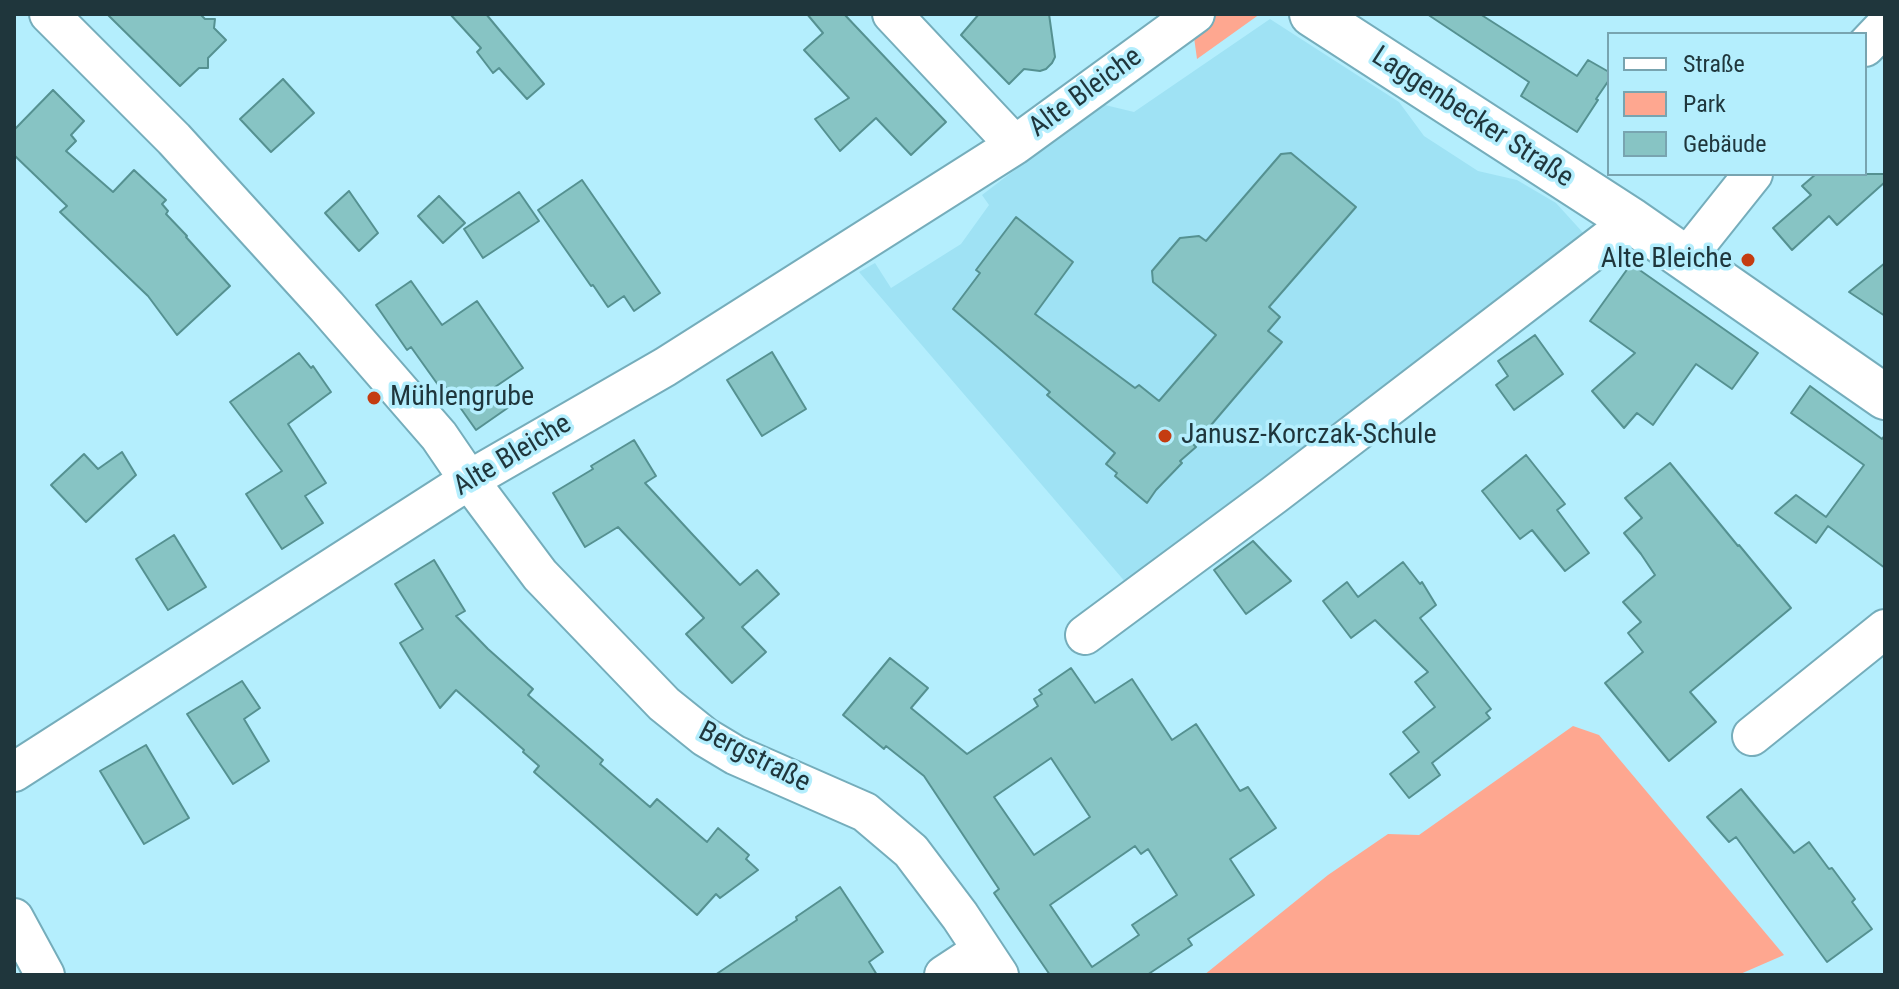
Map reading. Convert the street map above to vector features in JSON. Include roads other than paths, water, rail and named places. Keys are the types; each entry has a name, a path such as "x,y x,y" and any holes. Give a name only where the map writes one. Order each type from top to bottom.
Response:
{"street":[{"path":"49,14 174,139 287,262 439,436 469,480"},
{"name":"Alte Bleiche","path":"892,14 1015,145"},
{"name":"Alte Bleiche","path":"14,772 469,480 665,367 1015,145 1195,14"},
{"name":"Laggenbecker Straße","path":"1312,14 1632,221 1885,397"},
{"path":"1867,45 1885,26"},
{"path":"1686,258 1751,176"},
{"path":"1085,635 1274,495 1632,221"},
{"name":"Bergstraße","path":"469,480 540,575 664,704 705,737 735,755 865,812 911,851 991,963 944,975"},
{"path":"1752,736 1885,629"},
{"path":"14,918 45,975"}],"place":[{"name":"Alte Bleiche","path":"1748,260"},
{"name":"Mühlengrube","path":"374,398"},
{"name":"Janusz-Korczak-Schule","path":"1165,436"}]}
